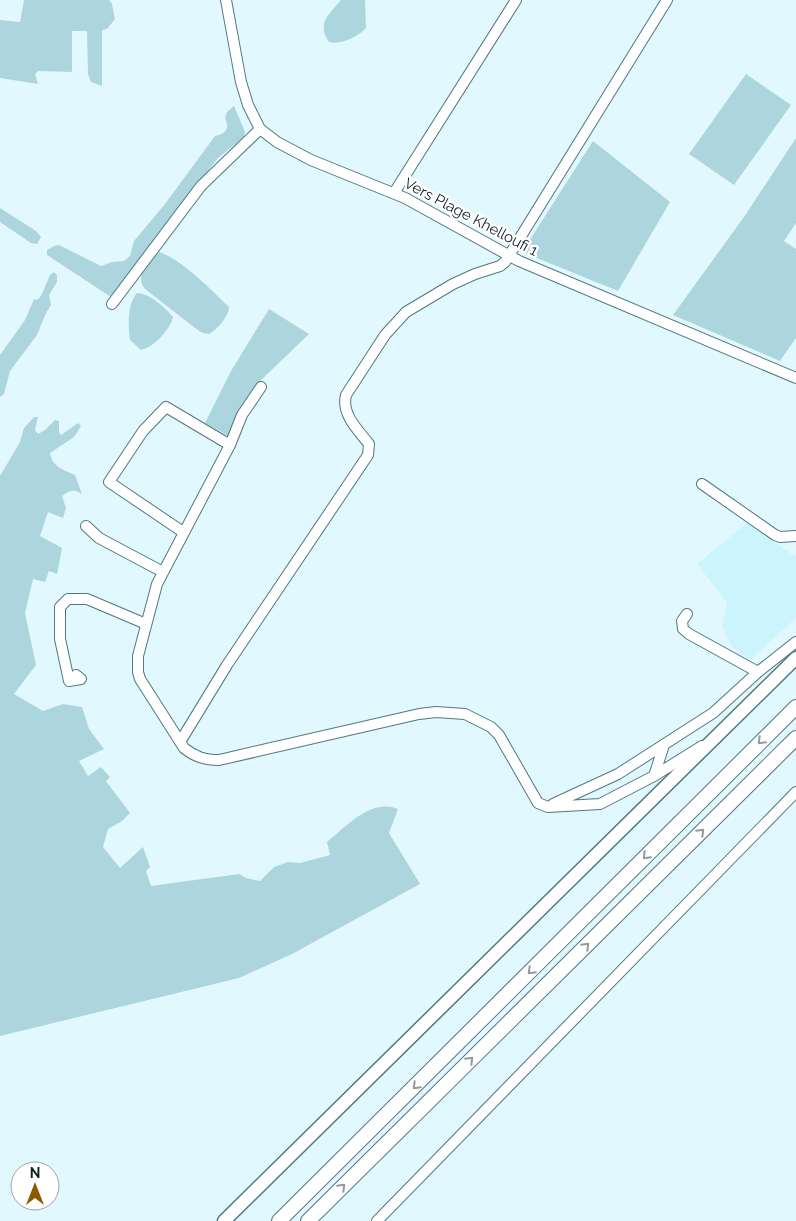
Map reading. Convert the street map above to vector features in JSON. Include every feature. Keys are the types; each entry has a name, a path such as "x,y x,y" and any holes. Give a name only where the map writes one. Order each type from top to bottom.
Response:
{"highway":[{"path":"279,1221 796,707"},
{"path":"308,1221 796,738"}],"main road":[{"path":"224,1221 796,658"}],"street":[{"name":"Vers Plage Khelloufi 1","path":"226,0 244,94 255,121 260,129 292,152 413,202 508,256 796,378"},
{"path":"394,193 516,0"},
{"path":"180,742 227,665 368,455 369,444 346,413 344,401 385,335 410,309 453,284 500,266 667,0"},
{"path":"112,304 201,186 260,129"},
{"path":"261,387 242,415 230,445 157,584 138,656 140,679 184,748 199,758 219,760 418,714 456,712 465,714 491,727 499,735 538,803 548,807 600,804 654,776 718,736"},
{"path":"183,532 109,482 143,431 166,407 230,445"},
{"path":"702,484 775,535 780,537 796,536"},
{"path":"86,526 100,538 163,572"},
{"path":"76,675 80,679 70,681 60,639 60,607 68,599 87,599 146,624"},
{"path":"687,614 682,622 683,629 689,634 758,672"},
{"path":"548,807 618,774 713,713 758,672 796,642"},
{"path":"654,776 664,745"},
{"path":"377,1221 796,792"}],"shaded area":[{"path":"24,0 109,0 112,4 115,19 107,29 102,30 102,86 91,82 88,74 87,31 72,31 72,72 38,71 35,74 38,84 0,78 0,20 20,22"},
{"path":"341,0 365,0 366,28 349,40 333,43 329,42 325,35 324,24"},
{"path":"746,74 791,105 734,185 689,154"},
{"path":"234,106 245,132 244,137 218,158 111,297 47,255 47,250 59,245 101,266 112,262 124,261 130,256 134,241 165,204 215,136 226,130 225,118 227,112"},
{"path":"796,138 796,223 784,241 796,249 796,338 780,361 673,315 744,217"},
{"path":"593,141 670,202 618,291 522,252"},
{"path":"0,208 36,231 41,237 37,244 31,243 0,222"},
{"path":"157,251 167,255 186,268 229,307 223,321 211,333 206,334 199,331 145,289 141,279 142,274"},
{"path":"54,272 57,275 57,282 49,295 51,305 37,335 10,371 4,394 0,397 0,355 25,320 34,299 37,300 41,296 50,275"},
{"path":"137,293 152,298 162,305 173,317 169,327 161,337 141,350 130,340 129,329 131,303"},
{"path":"269,309 309,334 260,381 228,436 205,423 231,371"},
{"path":"34,417 38,417 35,430 38,434 55,420 59,421 59,432 61,435 78,423 81,426 74,437 50,453 56,465 75,475 82,494 72,490 62,496 66,508 63,518 48,512 40,536 62,548 57,574 49,571 45,582 33,579 25,613 36,665 14,694 43,711 63,704 82,707 89,729 104,749 79,761 88,776 101,767 110,777 106,781 130,813 122,821 108,829 103,847 120,868 143,847 150,867 146,871 151,886 239,874 246,878 260,881 274,867 288,862 300,863 330,855 327,842 360,815 378,807 388,807 398,809 389,833 420,884 292,954 239,978 0,1036 0,476 20,442 24,428"},
{"path":"747,523 796,557 796,618 750,660 732,647 722,626 727,603 697,564"}]}
